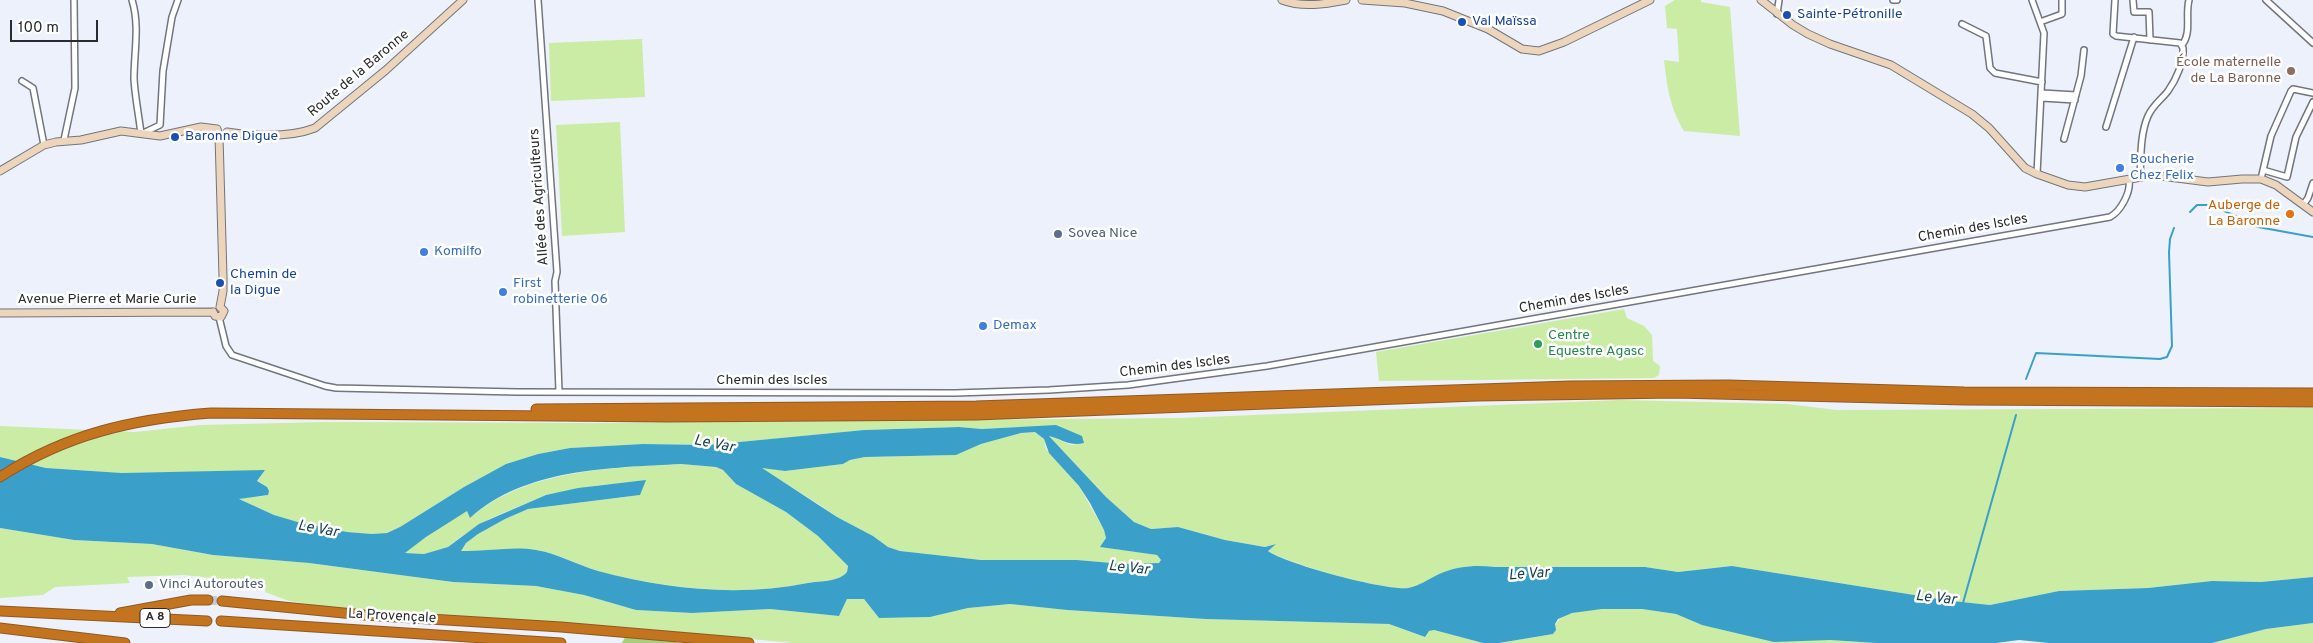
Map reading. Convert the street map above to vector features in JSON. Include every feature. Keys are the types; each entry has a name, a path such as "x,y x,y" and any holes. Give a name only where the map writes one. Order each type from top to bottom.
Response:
{"highway":[{"path":"0,470 70,434 107,422 194,409 253,407 577,410 976,406 1570,386 1728,385 1964,392 2313,393"},
{"path":"0,477 18,465 73,440 144,417 210,413 668,417 976,415 1477,396 1674,392 1955,400 2313,402"},
{"path":"102,616 191,600 208,600"},
{"path":"222,601 364,614 561,627 749,643"},
{"name":"A 8","path":"0,611 207,620"},
{"name":"La Provençale","path":"221,621 561,643"},
{"path":"0,628 125,643"}],"main road":[{"name":"Route de la Baronne","path":"0,171 44,146 64,140 81,140 120,131 160,136 200,127 222,133 284,134 304,132 315,128 386,70 463,0"},
{"path":"1282,0 1313,5 1346,0"},
{"path":"1362,0 1404,2 1443,11 1488,29 1522,49 1538,51 1564,42 1650,0"},
{"path":"1761,0 1777,14 1817,38 1891,65 1972,114 1989,128 2018,161 2037,174 2068,184 2085,187 2161,175 2208,182 2261,179 2276,186 2313,212"},
{"path":"220,307 223,291 220,163 222,133"},
{"path":"220,307 224,311 220,317 215,316 214,309 220,307"},
{"name":"Avenue Pierre et Marie Curie","path":"0,313 213,312"}],"street":[{"path":"64,140 75,88 74,0"},
{"path":"132,0 135,10 136,45 134,79 141,134 160,126 163,71 172,17 178,0"},
{"name":"Allée des Agriculteurs","path":"538,0 557,272 555,281 559,392"},
{"path":"1777,14 1779,0"},
{"path":"2032,0 2044,33 2037,174"},
{"path":"2040,22 2062,14 2062,0"},
{"path":"2114,0 2113,34 2182,45"},
{"path":"2133,0 2134,12 2148,12 2150,40"},
{"path":"2140,178 2144,132 2148,117 2154,105 2167,93 2174,80 2183,53 2182,45 2186,40 2189,0"},
{"path":"2266,0 2313,43"},
{"path":"1962,24 1986,36 1990,68 1995,73 2042,82"},
{"path":"2106,127 2134,38"},
{"path":"2064,139 2076,97 2084,50"},
{"path":"22,81 33,88 44,146"},
{"path":"2261,179 2271,136 2291,91 2294,89 2313,93"},
{"path":"2042,96 2076,97"},
{"path":"2263,170 2287,177 2296,137 2313,102"},
{"name":"Chemin des Iscles","path":"220,317 226,346 232,355 325,386 559,392 987,392 1094,388 1267,366 2110,217 2118,210 2128,191 2129,180"},
{"path":"2303,206 2308,198 2313,182"}],"green space":[{"path":"1675,0 1701,0 1701,2 1730,7 1740,136 1684,131 1675,114 1666,79 1664,60 1679,62 1677,29 1667,28 1665,6"},
{"path":"642,39 645,97 551,101 549,43"},
{"path":"620,122 625,232 562,236 556,125"},
{"name":"Centre Equestre Agasc","path":"1624,309 1627,318 1644,326 1652,335 1653,361 1660,366 1659,375 1654,378 1379,381 1376,352"},
{"path":"1621,400 1787,404 1837,410 2313,408 2313,577 2261,582 2212,581 2148,588 2059,591 1990,605 1952,601 1732,566 1678,572 1645,567 1474,566 1446,571 1412,587 1396,588 1337,576 1296,563 1268,551 1275,544 1265,547 1225,540 1178,527 1151,529 1134,522 1106,497 1048,435 1071,445 1084,443 1019,427 864,430 708,445 643,444 570,448 538,454 506,464 464,487 400,527 387,533 372,534 347,532 301,523 274,515 237,498 266,496 267,487 257,481 264,471 122,473 46,468 0,457 0,426 135,432 201,425 325,422 595,423 1181,418"},
{"path":"1035,432 1044,439 1046,449 1079,486 1104,530 1106,538 1101,547 1157,555 1161,560 1159,563 1123,564 1077,560 981,560 900,551 888,547 873,536 837,517 762,469 762,467 785,471 843,464 850,460 865,457 956,455 981,444 1021,433"},
{"path":"681,464 716,467 723,470 736,484 786,512 818,536 848,566 847,572 839,578 782,587 756,590 704,589 678,587 626,578 601,572 536,550 460,551 466,543 478,534 528,509 640,495 629,483 600,485 546,495 489,519 448,547 424,554 404,553 467,510 470,518 493,502 517,489 543,480 598,470"},
{"path":"0,528 74,540 152,544 213,555 309,563 453,582 536,586 584,595 636,610 692,613 770,609 839,616 847,599 864,599 879,618 930,617 968,608 1010,604 1067,610 1205,619 1389,624 1424,637 1429,631 1434,630 1483,643 793,643 625,627 334,608 289,601 265,592 266,584 184,575 127,577 130,583 55,587 43,595 0,598"},
{"path":"1642,609 1676,614 1702,625 1830,640 1875,643 1499,643 1553,634 1559,620 1565,616 1578,611"},
{"path":"2313,623 2313,643 2212,643 2266,629"},
{"path":"625,637 676,641 677,643 622,643"}],"water":[{"name":"Le Var","path":"1056,425 1082,436 1084,443 1075,444 1049,436 1106,497 1134,522 1151,529 1178,527 1225,540 1265,547 1276,544 1268,551 1294,563 1336,576 1396,588 1412,587 1446,571 1474,566 1645,567 1678,572 1732,566 1952,601 1990,605 2059,591 2148,588 2212,581 2261,582 2313,577 2313,623 2266,629 2212,643 2049,643 2019,640 1996,643 1876,643 1830,640 1774,642 1702,625 1676,614 1642,609 1602,609 1572,613 1558,619 1555,624 1556,630 1553,634 1499,643 1483,643 1434,630 1429,631 1425,637 1389,624 1205,619 1067,610 1010,604 968,608 930,617 879,618 864,599 847,599 839,616 770,609 692,613 636,610 584,595 536,586 453,582 309,563 213,555 152,544 74,540 0,528 0,457 46,468 122,473 265,470 257,481 267,487 268,495 239,499 274,515 301,523 347,532 372,534 387,533 400,527 464,487 506,464 538,454 570,448 643,444 708,445 864,430 959,427 982,429","holes":["1035,432 1044,439 1049,453 1079,486 1090,503 1104,530 1106,538 1100,547 1157,555 1161,560 1159,563 1123,564 1077,560 981,560 900,551 888,547 873,536 837,517 762,468 785,471 843,464 850,460 865,457 956,455 981,444 1021,433","681,464 716,467 723,470 736,484 786,512 818,536 848,566 847,572 839,578 782,587 755,590 702,589 650,582 598,571 536,550 461,551 466,543 478,534 528,509 640,495 646,480 578,488 546,495 479,524 448,547 424,554 405,553 467,511 470,518 492,501 516,489 542,480 598,470"]}],"waterway":[{"path":"2190,212 2197,205 2212,205 2258,227 2313,237"},
{"path":"2026,379 2036,353 2160,359 2167,357 2172,346 2169,252 2170,239 2174,228"},
{"name":"Le Var","path":"1963,603 2016,415"}],"tunnel":[{"path":"208,600 222,601"}],"place":[{"name":"Sainte-Pétronille","path":"1787,15"},
{"name":"Val Maïssa","path":"1462,22"},
{"name":"École maternelle de La Baronne","path":"2291,71"},
{"name":"Baronne Digue","path":"175,137"},
{"name":"Boucherie Chez Felix","path":"2120,168"},
{"name":"Auberge de La Baronne","path":"2290,214"},
{"name":"Sovea Nice","path":"1058,234"},
{"name":"Komilfo","path":"424,252"},
{"name":"Chemin de la Digue","path":"220,283"},
{"name":"First robinetterie 06","path":"503,292"},
{"name":"Demax","path":"983,326"},
{"name":"Centre Equestre Agasc","path":"1538,344"},
{"name":"Vinci Autoroutes","path":"149,585"}]}
